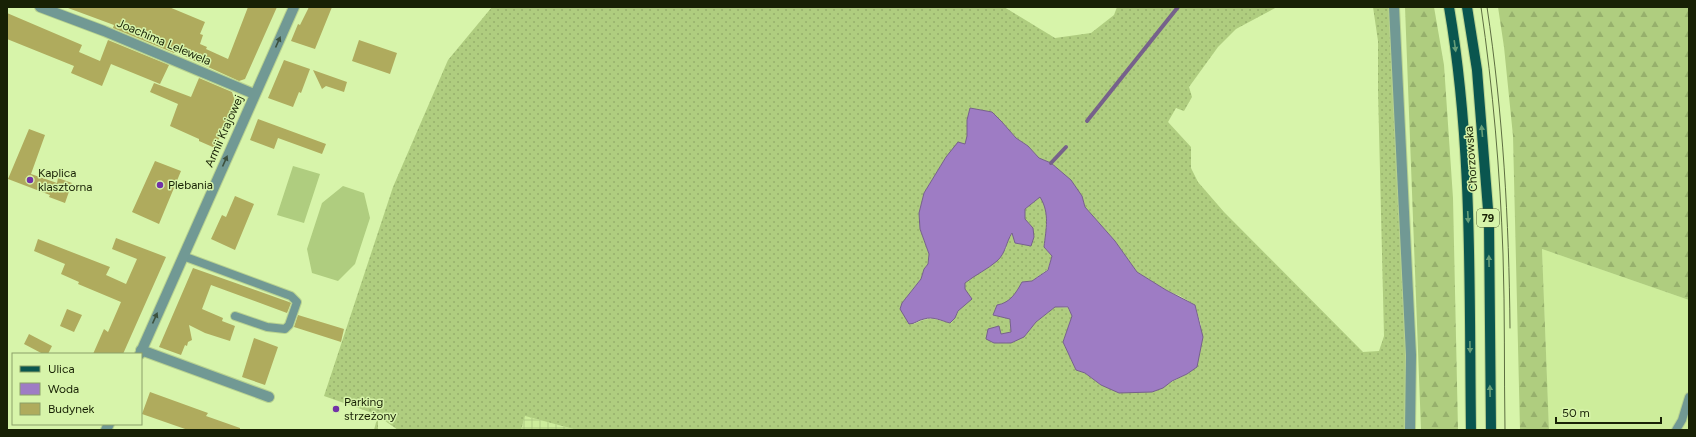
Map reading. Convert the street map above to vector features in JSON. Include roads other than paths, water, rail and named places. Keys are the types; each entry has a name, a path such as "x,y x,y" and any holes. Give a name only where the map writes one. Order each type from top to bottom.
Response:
{"main road":[{"name":"Chorzowska","path":"1449,7 1458,70 1468,222 1471,430"},
{"name":"Chorzowska","path":"1467,7 1477,70 1489,222 1491,430"}],"street":[{"name":"Joachima Lelewela","path":"40,7 104,30 254,94"},
{"name":"Armii Krajowej","path":"141,352 254,94 294,7"},
{"path":"1394,7 1411,355 1410,430"},
{"path":"141,352 269,397"}],"lane":[{"path":"183,256 291,296 297,302 289,325 285,329 268,328 235,316"},
{"path":"1676,430 1682,420 1689,397"}],"water":[{"path":"970,108 992,112 1016,138 1028,146 1039,158 1051,163 1071,180 1082,196 1085,207 1115,241 1137,272 1166,290 1195,305 1203,337 1197,367 1187,374 1172,381 1163,388 1152,392 1119,393 1101,385 1085,373 1076,370 1063,342 1072,316 1068,307 1055,307 1036,322 1024,337 1011,343 994,343 986,339 988,329 999,326 1001,334 1011,332 1010,319 993,315 997,305 1009,300 1015,294 1022,282 1032,281 1048,270 1052,256 1044,247 1046,215 1040,197 1025,209 1025,219 1033,228 1034,237 1031,246 1015,243 1012,233 1000,258 990,267 965,283 965,289 972,299 958,311 955,318 950,323 927,318 909,324 900,309 902,303 921,279 924,269 928,264 929,254 920,229 919,213 924,193 946,157 958,142 965,144 967,136 967,120"}],"waterway":[{"path":"1087,121 1178,7"},
{"path":"1051,163 1066,147"}],"tram line":[{"path":"1481,7 1492,99 1502,223 1504,276 1505,430"},
{"path":"1487,7 1493,47 1507,207 1510,328"}],"place":[{"name":"Kaplica klasztorna","path":"30,180"},
{"name":"Plebania","path":"160,185"},
{"name":"Parking strzeżony","path":"336,409"}]}
